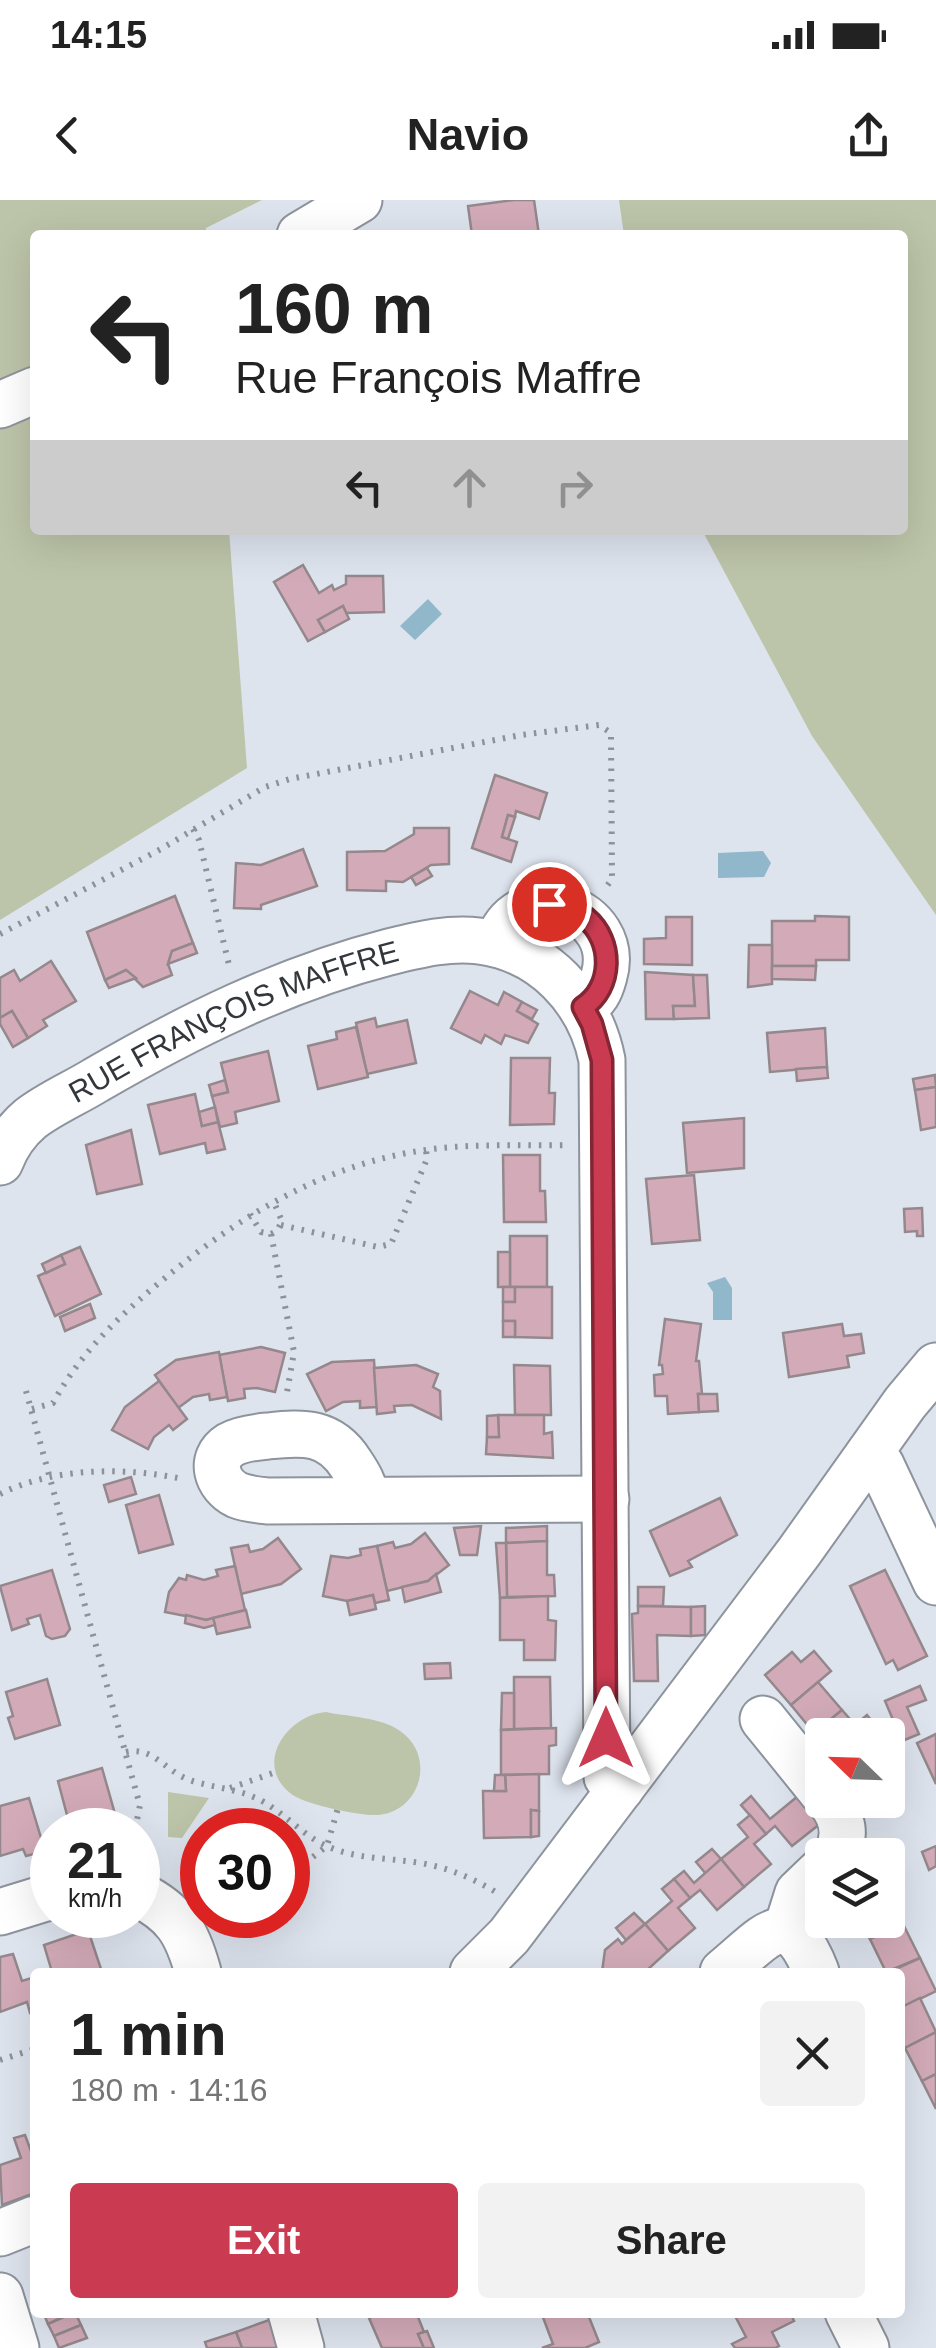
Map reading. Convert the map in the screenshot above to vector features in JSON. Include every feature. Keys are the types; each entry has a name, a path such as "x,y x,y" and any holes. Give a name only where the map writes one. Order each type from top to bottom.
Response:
{"street":[{"path":"308,230 359,200"},
{"path":"0,405 30,392"},
{"path":"497,944 502,930 515,915 531,907 549,904 569,908 585,917 598,931 608,963 596,999 583,1007"},
{"name":"RUE FRANÇOIS MAFFRE","path":"0,1162 14,1136 31,1118 182,1032 242,1002 352,962 458,939 497,944 547,968 583,1007 602,1060 607,1778 620,1788"},
{"path":"477,1968 526,1914 936,1366"},
{"path":"366,1500 364,1485 337,1445 315,1436 260,1436 226,1447 216,1465 222,1485 244,1498 268,1501 606,1499"},
{"path":"869,1454 881,1465 936,1582"},
{"path":"762,1719 805,1771"},
{"path":"786,1931 798,1893 805,1886"},
{"path":"0,1912 30,1903"},
{"path":"160,1907 182,1929 197,1968"},
{"path":"728,1968 768,1935 786,1931 800,1938 814,1968"},
{"path":"0,2232 30,2221"},
{"path":"0,2296 16,2348"},
{"path":"293,2318 301,2348"},
{"path":"851,2318 866,2348"}],"path":[{"path":"0,934 161,849 265,787 316,772 521,734 599,725 612,733 612,879 585,917"},
{"path":"192,829 242,1002"},
{"path":"32,1409 53,1403 74,1366 151,1290 273,1200 346,1169 426,1150 602,1144"},
{"path":"281,1225 378,1247 391,1244 426,1159 426,1150"},
{"path":"273,1200 281,1225"},
{"path":"250,1214 261,1232 270,1234"},
{"path":"270,1234 281,1225"},
{"path":"270,1234 294,1352 284,1410 285,1434"},
{"path":"26,1391 139,1808"},
{"path":"0,1494 15,1486 51,1478 122,1471 139,1470 190,1481 218,1475"},
{"path":"126,1752 146,1752 186,1778 263,1802 327,1846 364,1859 424,1864 454,1872 481,1883 526,1914"},
{"path":"227,1789 276,1772"},
{"path":"310,1859 327,1846 338,1808"},
{"path":"0,2060 30,2051"}],"green space":[{"path":"0,200 262,200 206,230 30,230 30,535 229,535 247,768 0,920"},
{"path":"619,200 936,200 936,915 812,736 705,535 908,535 908,230 623,230"},
{"path":"326,1712 384,1723 412,1742 419,1756 418,1784 401,1807 371,1815 316,1805 296,1797 279,1781 275,1755 280,1742 299,1722"},
{"path":"168,1792 209,1798 202,1808 180,1808 180,1838 168,1837"}],"water":[{"path":"428,599 442,614 415,640 400,626"},
{"path":"763,851 771,863 764,877 718,878 718,853"},
{"path":"725,1277 732,1288 732,1320 713,1320 713,1292 707,1283"}],"building":[{"path":"534,200 538,230 471,230 468,206"},
{"path":"303,565 319,593 332,585 334,590 346,584 346,576 383,576 384,612 346,613 343,606 318,620 325,632 308,641 274,582"},
{"path":"343,606 349,619 325,632 318,620"},
{"path":"495,775 547,793 539,819 516,811 515,817 508,815 502,837 517,842 511,862 472,848"},
{"path":"508,815 515,817 508,839 502,837"},
{"path":"414,828 449,828 449,864 431,865 403,882 386,881 386,891 347,890 347,852 385,851 414,834"},
{"path":"303,849 317,886 261,905 261,909 234,908 236,863 261,865"},
{"path":"427,868 432,876 416,885 411,877"},
{"path":"175,896 193,943 172,951 168,964 172,975 143,987 126,970 105,980 87,932"},
{"path":"815,916 849,917 849,960 816,960 816,966 772,966 772,921 815,921"},
{"path":"666,917 692,917 692,965 644,964 644,939 666,938"},
{"path":"193,943 197,953 168,964 172,951"},
{"path":"749,945 772,945 772,984 748,987"},
{"path":"51,961 76,1001 43,1020 47,1026 28,1038 12,1011 0,1018 0,978 14,970 20,981"},
{"path":"772,966 816,966 815,980 772,979"},
{"path":"126,970 136,978 109,988 105,980"},
{"path":"645,972 693,975 695,1006 673,1006 674,1019 646,1019"},
{"path":"693,975 707,975 709,1018 674,1019 673,1006 695,1006"},
{"path":"470,991 498,1005 504,992 522,1002 517,1011 538,1024 528,1043 505,1035 501,1044 485,1035 481,1043 451,1028"},
{"path":"522,1002 537,1010 532,1019 517,1011"},
{"path":"12,1011 28,1038 13,1047 0,1024 0,1018"},
{"path":"375,1018 377,1027 407,1020 416,1063 367,1074 356,1023"},
{"path":"356,1027 368,1077 318,1089 308,1046 337,1039 336,1032"},
{"path":"825,1028 827,1067 770,1072 767,1033"},
{"path":"268,1051 279,1101 235,1112 237,1123 220,1127 212,1096 228,1092 221,1063"},
{"path":"511,1058 550,1058 549,1093 555,1093 554,1124 510,1125"},
{"path":"827,1067 828,1078 797,1081 796,1069"},
{"path":"935,1075 936,1087 915,1090 913,1079"},
{"path":"225,1080 228,1092 212,1096 209,1085"},
{"path":"936,1087 936,1127 921,1130 915,1090"},
{"path":"195,1094 202,1126 218,1122 225,1149 207,1153 205,1143 160,1154 148,1105"},
{"path":"215,1107 218,1122 202,1126 199,1112"},
{"path":"744,1118 744,1168 687,1173 683,1123"},
{"path":"131,1130 142,1184 97,1194 86,1145"},
{"path":"503,1155 540,1155 540,1191 545,1191 546,1222 504,1222"},
{"path":"694,1175 700,1240 652,1244 646,1179"},
{"path":"922,1208 923,1236 917,1236 917,1231 905,1232 904,1209"},
{"path":"510,1236 547,1236 547,1287 510,1287"},
{"path":"80,1247 101,1294 55,1316 38,1276 65,1264 61,1255"},
{"path":"498,1252 510,1252 510,1287 498,1287"},
{"path":"61,1255 65,1264 46,1273 42,1264"},
{"path":"503,1287 515,1287 515,1302 503,1302"},
{"path":"515,1287 552,1287 552,1338 515,1337 515,1321 503,1321 503,1302 515,1302"},
{"path":"90,1304 95,1318 65,1331 60,1317"},
{"path":"665,1319 701,1324 696,1361 702,1394 698,1394 699,1412 668,1414 667,1396 655,1396 654,1375 663,1374 659,1365"},
{"path":"503,1321 515,1321 515,1337 503,1337"},
{"path":"842,1324 844,1336 861,1334 864,1353 847,1356 849,1367 789,1377 783,1333"},
{"path":"261,1347 285,1353 275,1392 244,1389 245,1398 228,1401 219,1355"},
{"path":"219,1352 227,1397 193,1397 178,1408 155,1375 176,1360"},
{"path":"374,1360 377,1407 360,1408 360,1401 343,1402 326,1411 307,1374 332,1362"},
{"path":"416,1365 438,1374 433,1387 440,1391 441,1419 412,1405 394,1406 395,1412 377,1414 374,1368"},
{"path":"514,1365 550,1366 551,1415 515,1415"},
{"path":"159,1381 187,1419 173,1430 169,1425 154,1437 148,1449 112,1430 125,1407"},
{"path":"698,1394 717,1394 718,1411 699,1412"},
{"path":"498,1415 544,1415 544,1434 552,1432 553,1458 486,1454 487,1437 499,1437"},
{"path":"498,1415 499,1437 487,1437 487,1416"},
{"path":"131,1477 136,1494 109,1502 104,1485"},
{"path":"159,1495 173,1544 139,1553 126,1505"},
{"path":"720,1498 737,1535 688,1561 692,1567 670,1576 650,1531"},
{"path":"481,1526 477,1555 460,1555 454,1528"},
{"path":"547,1526 547,1541 506,1543 506,1528"},
{"path":"425,1533 449,1565 428,1581 387,1591 377,1546 393,1542 395,1548 411,1544"},
{"path":"278,1538 301,1569 281,1584 241,1594 231,1548 248,1545 250,1552 263,1549"},
{"path":"547,1541 547,1575 554,1575 555,1596 507,1597 506,1543"},
{"path":"496,1543 506,1543 507,1597 500,1598"},
{"path":"377,1546 389,1600 375,1603 373,1595 347,1601 323,1596 331,1556 348,1558 361,1555 360,1549"},
{"path":"235,1566 245,1610 206,1620 165,1612 169,1592 179,1578 186,1580 187,1575 204,1580 218,1576 216,1570"},
{"path":"52,1570 70,1629 65,1636 52,1639 46,1636 40,1615 12,1630 0,1586"},
{"path":"885,1570 927,1656 898,1670 893,1660 886,1664 850,1586"},
{"path":"436,1574 441,1592 405,1602 402,1587 428,1581"},
{"path":"638,1587 664,1587 663,1606 638,1606"},
{"path":"373,1595 376,1609 350,1615 347,1601"},
{"path":"548,1596 548,1620 556,1621 555,1660 524,1660 524,1640 500,1640 500,1598"},
{"path":"638,1606 691,1607 691,1636 657,1635 658,1681 634,1681 632,1614 638,1613"},
{"path":"705,1606 705,1635 691,1636 691,1607"},
{"path":"246,1610 250,1627 217,1634 213,1618"},
{"path":"186,1615 213,1618 215,1625 204,1628 185,1623"},
{"path":"814,1651 831,1671 791,1705 765,1675 792,1652 801,1662"},
{"path":"450,1663 451,1678 425,1679 424,1664"},
{"path":"514,1677 550,1677 551,1728 514,1729"},
{"path":"47,1679 60,1725 15,1739 6,1692"},
{"path":"818,1682 842,1710 832,1718 805,1718 805,1722 791,1705"},
{"path":"920,1686 926,1700 907,1707 919,1734 905,1740 905,1718 892,1718 885,1701"},
{"path":"502,1693 514,1693 514,1729 501,1730"},
{"path":"842,1710 849,1718 832,1718"},
{"path":"556,1728 556,1745 549,1746 549,1774 501,1775 501,1730"},
{"path":"936,1734 936,1784 917,1743"},
{"path":"102,1768 113,1808 65,1808 58,1781"},
{"path":"539,1774 539,1811 531,1810 531,1837 484,1838 483,1791 506,1791 505,1775"},
{"path":"495,1775 505,1775 506,1791 494,1791"},
{"path":"751,1796 770,1819 798,1796 805,1804 805,1818 817,1818 821,1823 792,1846 775,1826 766,1834 741,1805"},
{"path":"29,1798 30,1855 26,1856 23,1849 0,1856 0,1806"},
{"path":"531,1810 539,1811 539,1836 531,1837"},
{"path":"750,1815 766,1834 754,1844 771,1864 744,1887 721,1859 748,1837 738,1825"},
{"path":"936,1846 936,1866 929,1870 922,1852"},
{"path":"712,1849 721,1859 706,1874 696,1862"},
{"path":"721,1859 744,1887 717,1910 700,1890 690,1898 674,1879 684,1871 694,1883"},
{"path":"674,1879 690,1898 678,1908 695,1928 668,1951 645,1924 672,1901 662,1889"},
{"path":"634,1913 645,1924 626,1940 616,1928"},
{"path":"645,1924 668,1951 649,1968 603,1968 605,1950 618,1939 622,1944"},
{"path":"905,1928 920,1958 896,1968 884,1968 870,1939 905,1938"},
{"path":"65,1938 91,1938 101,1968 51,1968 44,1945"},
{"path":"13,1954 22,1981 30,1979 30,2013 27,2002 0,2012 0,1957"},
{"path":"920,1958 936,1991 905,2006 905,1968 898,1968"},
{"path":"920,1998 936,2032 905,2048 905,2006"},
{"path":"936,2032 936,2074 922,2081 905,2048"},
{"path":"936,2074 936,2109 922,2081"},
{"path":"25,2135 30,2148 30,2195 2,2205 0,2165 21,2158 14,2138"},
{"path":"62,2318 78,2318 81,2325 54,2336 48,2324"},
{"path":"369,2318 418,2318 424,2332 418,2334 424,2348 382,2348"},
{"path":"543,2318 589,2318 599,2342 585,2348 542,2348 553,2344"},
{"path":"736,2318 794,2321 772,2332 779,2346 775,2348 735,2348 732,2344 746,2337"},
{"path":"269,2320 279,2348 242,2348 236,2332"},
{"path":"81,2325 87,2338 59,2348 54,2336"},
{"path":"427,2331 434,2348 424,2348 418,2334"},
{"path":"236,2332 242,2348 207,2348 205,2342"}],"route":[{"path":"549,904 569,908 585,917 598,931 608,963 596,999 583,1007 602,1060 606,1738"}]}
